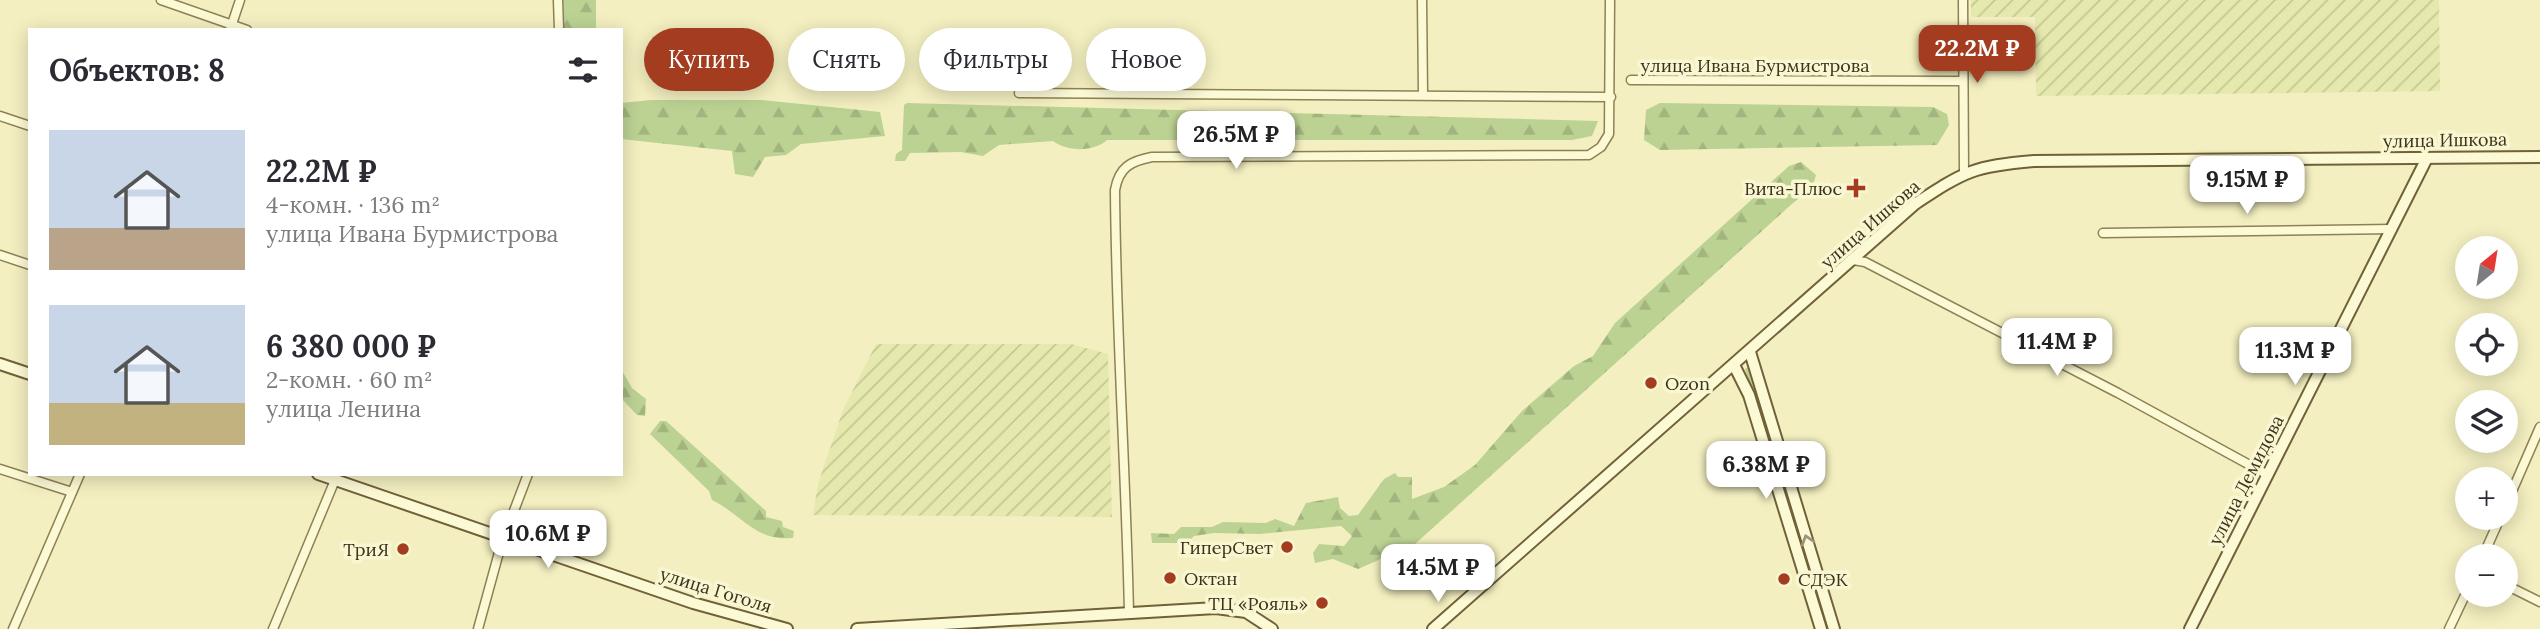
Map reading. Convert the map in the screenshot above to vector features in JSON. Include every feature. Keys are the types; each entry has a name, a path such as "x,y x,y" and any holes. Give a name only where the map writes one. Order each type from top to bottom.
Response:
{"street":[{"path":"161,0 231,27 240,0"},
{"path":"558,0 559,28"},
{"path":"1423,0 1423,94"},
{"path":"1129,613 1125,452 1116,336 1115,190 1122,170 1128,163 1152,157 1590,155 1601,147 1609,134 1610,0"},
{"path":"1963,0 1965,172"},
{"name":"улица Ивана Бурмистрова","path":"1631,80 1963,81"},
{"path":"1019,93 1611,97"},
{"path":"0,116 28,125"},
{"name":"улица Ишкова","path":"1433,629 1915,204 1965,172 1987,165 2034,161 2540,157"},
{"name":"улица Демидова","path":"2190,629 2427,158"},
{"path":"2103,233 2392,229"},
{"path":"0,255 28,264"},
{"path":"1853,260 1865,262 2118,393 2268,475"},
{"path":"1750,352 1834,629"},
{"path":"0,363 28,373"},
{"path":"1734,365 1749,395 1821,629"},
{"path":"2518,481 2538,440 2540,427"},
{"path":"0,470 72,492"},
{"path":"13,629 79,476"},
{"name":"улица Гоголя","path":"324,476 693,603 787,629"},
{"path":"478,629 503,538 527,476"},
{"path":"273,629 335,480"},
{"path":"2518,591 2540,602"},
{"name":"улица Ишкова","path":"1442,629 1463,604"},
{"path":"2449,629 2459,607"},
{"path":"857,629 1234,609 1258,618 1272,629"}],"green space":[{"path":"561,0 596,0 596,28 561,28"},
{"path":"1971,0 2439,0 2440,91 2036,96 2035,17 1971,17"},
{"path":"651,100 762,100 880,112 885,136 801,144 786,155 765,157 753,177 735,174 732,151 623,139 623,103"},
{"path":"1660,103 1933,107 1947,114 1949,125 1937,145 1660,150 1644,140 1646,110"},
{"path":"904,105 1598,121 1592,136 1572,140 1107,140 1095,147 1081,149 1059,145 1053,141 999,145 983,156 961,152 910,153 905,161 895,161 896,154 902,150"},
{"path":"1801,162 1816,175 1813,185 1415,544 1358,569 1333,559 1315,563 1313,553 1319,544 1344,546 1352,536 1341,526 1260,534 1214,533 1194,536 1187,543 1152,543 1151,533 1174,534 1181,527 1212,527 1223,522 1266,523 1275,519 1294,526 1306,503 1338,497 1340,508 1349,516 1358,515 1384,479 1395,473 1398,477 1412,477 1412,499 1444,487 1475,465 1522,411 1574,366 1593,356 1615,323 1789,166"},
{"path":"876,344 1071,344 1108,354 1112,517 813,515 818,484 843,410"},
{"path":"1749,367 1830,629 1826,629 1745,369"},
{"path":"623,372 632,388 646,399 645,416 637,415 623,400"},
{"path":"660,421 666,421 766,511 766,517 782,521 783,527 794,531 793,538 768,536 759,532 712,500 709,491 650,434"}],"place":[{"name":"Вита-Плюс","path":"1856,188"},
{"name":"Ozon","path":"1651,383"},
{"name":"ГиперСвет","path":"1287,547"},
{"name":"ТриЯ","path":"403,549"},
{"name":"Октан","path":"1170,578"},
{"name":"СДЭК","path":"1784,579"},
{"name":"ТЦ «Рояль»","path":"1322,603"}]}
